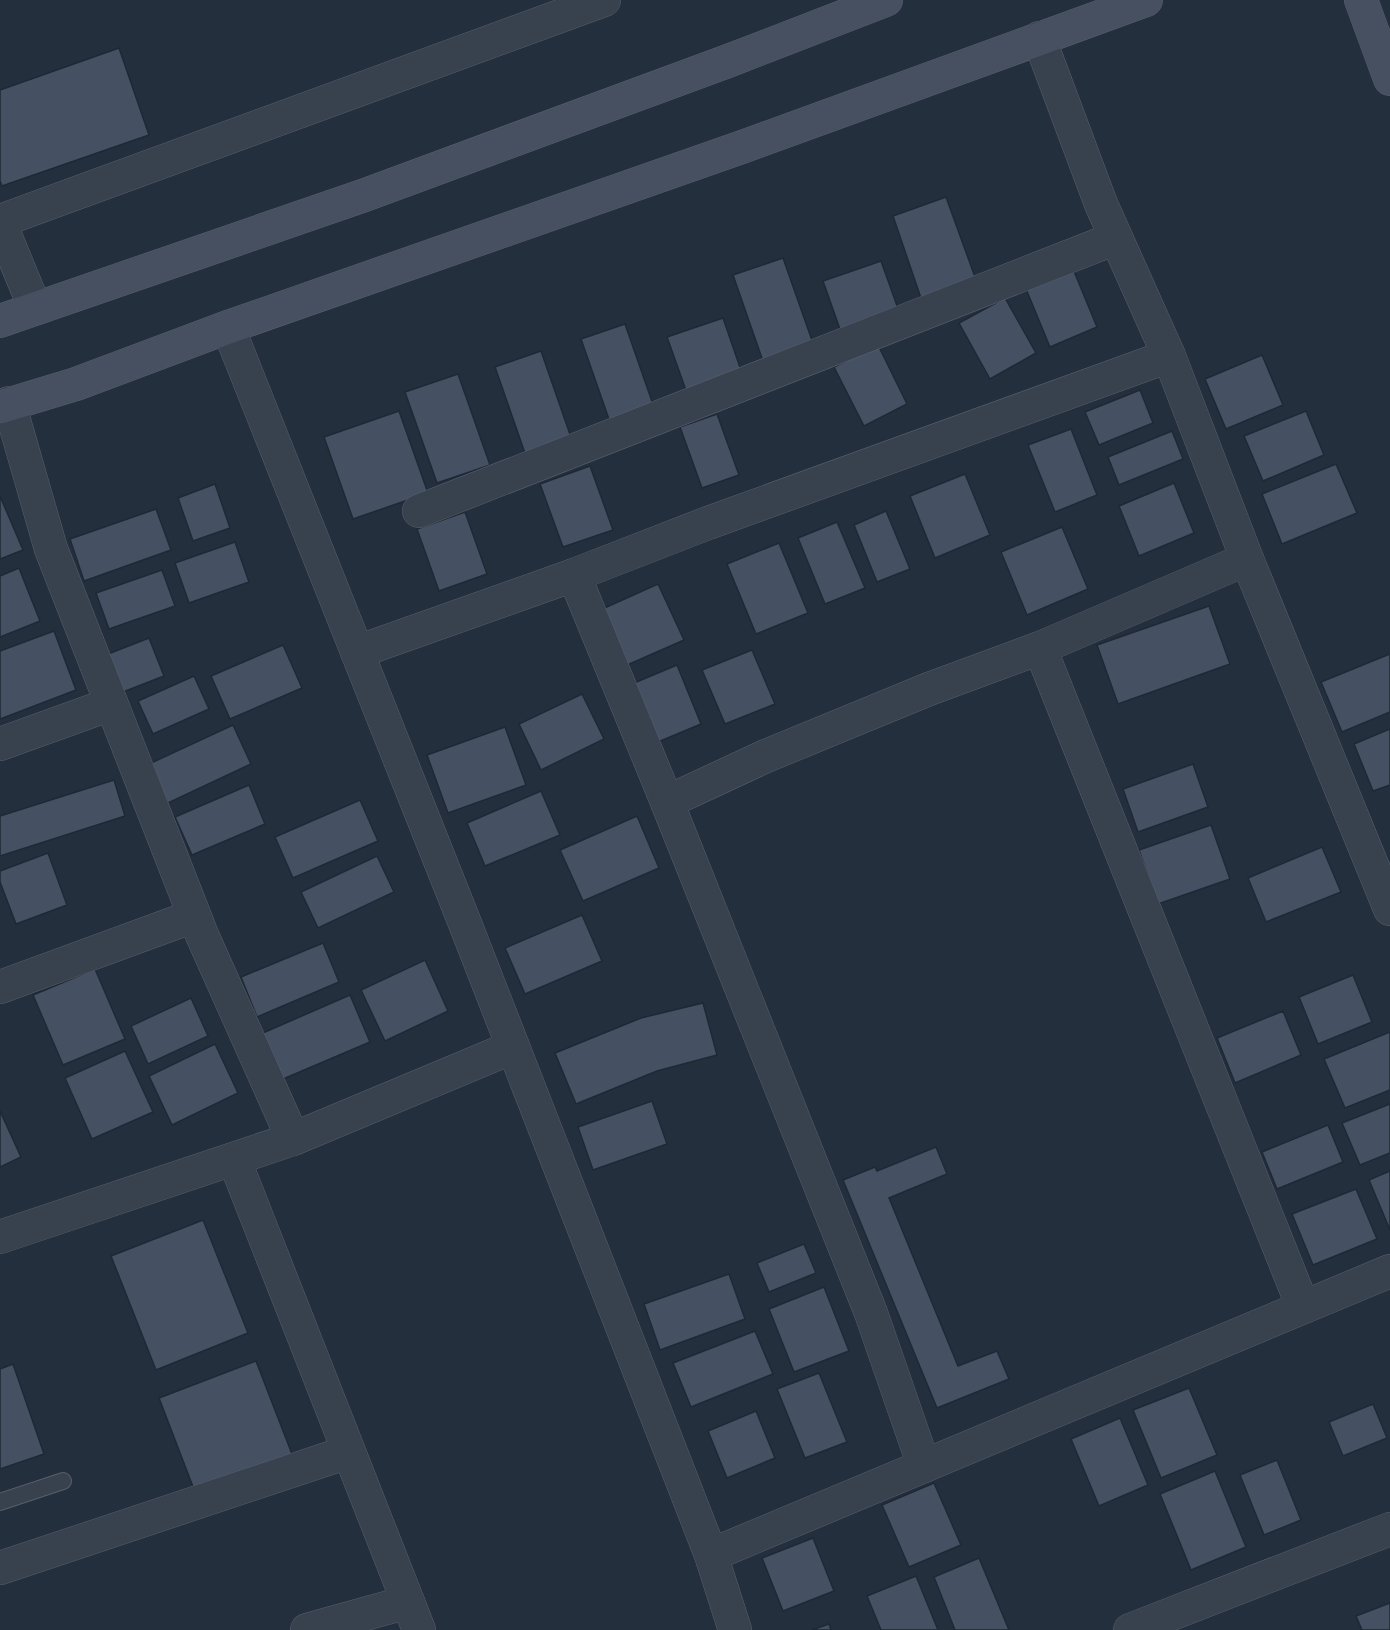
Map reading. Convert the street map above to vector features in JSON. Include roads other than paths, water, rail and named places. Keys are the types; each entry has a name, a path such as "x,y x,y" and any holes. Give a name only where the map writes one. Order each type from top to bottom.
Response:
{"street":[{"path":"35,308 0,222 604,0"},
{"path":"0,321 365,195 886,0"},
{"path":"293,1139 194,916 111,705 51,549 5,405 76,384 228,327 742,147 1146,0"},
{"path":"1361,0 1390,79"},
{"path":"1039,38 1101,204 1169,356 1247,560 1387,895"},
{"path":"419,511 1116,238"},
{"path":"228,327 711,1555 735,1630"},
{"path":"357,652 574,575 708,523 1169,356"},
{"path":"667,802 766,756 929,689 1040,648 1247,560"},
{"path":"574,575 871,1314 924,1466"},
{"path":"1040,648 1303,1307"},
{"path":"0,744 111,705"},
{"path":"0,987 194,916"},
{"path":"0,1237 293,1139 513,1047"},
{"path":"234,1159 413,1616 307,1630"},
{"path":"711,1555 1390,1271"},
{"path":"0,1568 348,1452"},
{"path":"1131,1630 1390,1529"}],"lane":[{"path":"0,1503 63,1481"}]}
